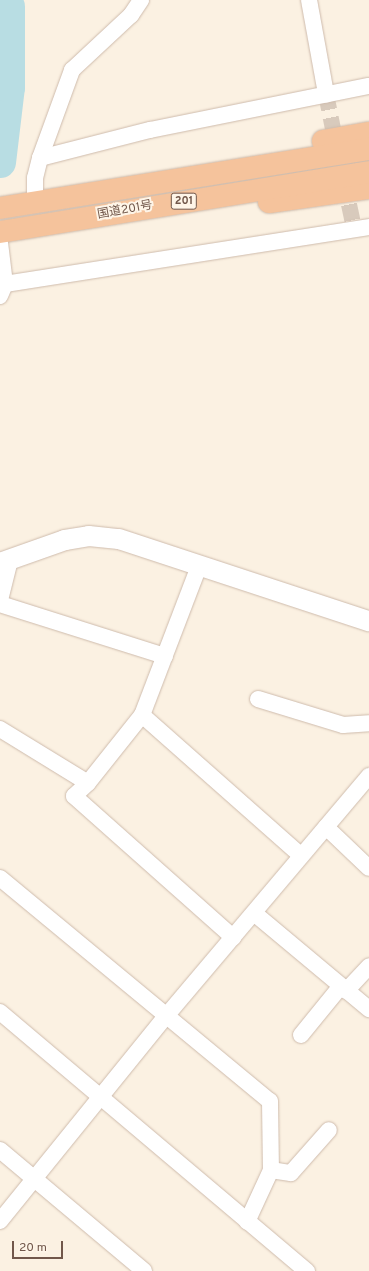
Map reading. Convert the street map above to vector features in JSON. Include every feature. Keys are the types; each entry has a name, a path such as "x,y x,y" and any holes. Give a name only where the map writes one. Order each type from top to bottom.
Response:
{"highway":[{"name":"201","path":"117,190 167,168 369,133"},
{"name":"国道201号","path":"0,208 369,149"},
{"name":"国道201号","path":"0,232 369,172"},
{"name":"201","path":"100,216 204,211 369,188"}],"street":[{"path":"35,202 36,178 40,158 72,70 131,15 142,0"},
{"path":"309,0 326,94"},
{"path":"40,158 150,130 369,86"},
{"path":"0,243 2,290 369,227"},
{"path":"0,600 5,562 65,540 89,536 119,539 369,621"},
{"path":"199,566 142,714 88,783 74,796 232,937"},
{"path":"0,604 165,656"},
{"path":"258,699 343,725 369,723"},
{"path":"142,714 300,855"},
{"path":"0,729 88,783"},
{"path":"0,1221 33,1178 167,1015 254,913 300,855 369,776"},
{"path":"326,827 369,868"},
{"path":"0,878 270,1101 271,1170 246,1222"},
{"path":"254,913 369,1009"},
{"path":"301,1035 343,988 369,966"},
{"path":"0,1012 246,1222 307,1271"},
{"path":"271,1170 291,1173 329,1130"},
{"path":"0,1150 144,1271"}],"waterway":[{"path":"0,162 9,87 9,6"}],"tunnel":[{"path":"326,94 337,149"},
{"path":"344,181 354,228"}]}
